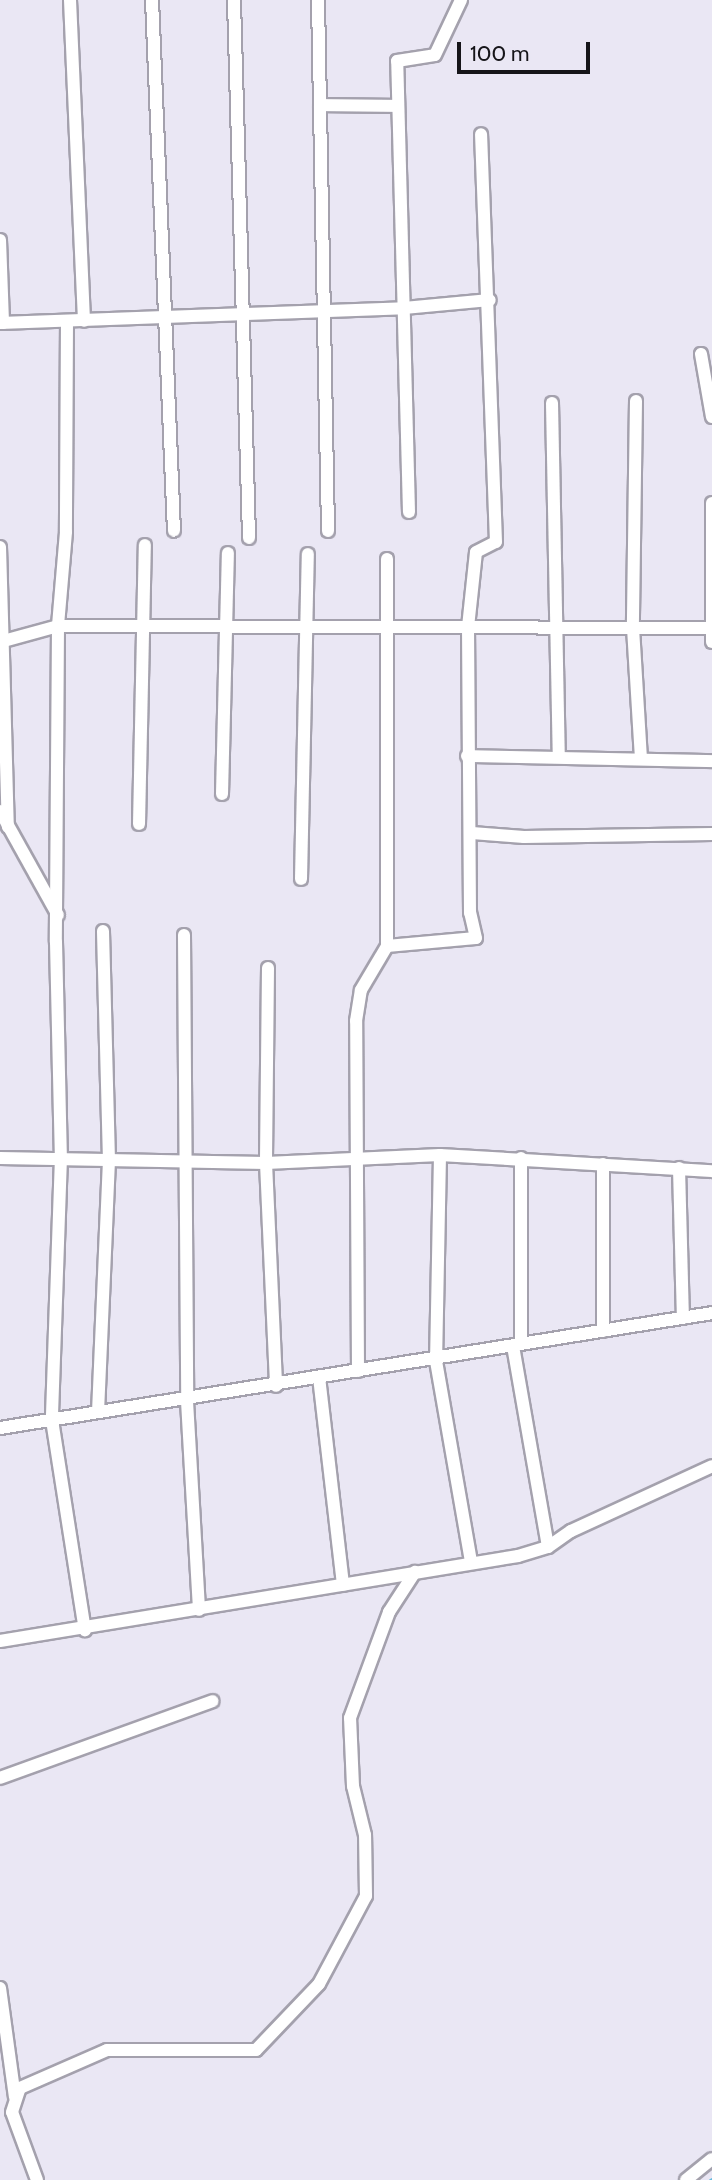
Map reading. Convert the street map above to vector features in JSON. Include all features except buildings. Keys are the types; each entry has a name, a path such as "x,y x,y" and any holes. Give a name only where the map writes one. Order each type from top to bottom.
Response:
{"street":[{"path":"70,0 84,321"},
{"path":"152,0 168,318 174,531"},
{"path":"234,0 249,538"},
{"path":"318,0 326,311 328,531"},
{"path":"409,512 397,61 435,55 461,0"},
{"path":"320,105 398,106"},
{"path":"387,946 476,938 470,913 472,833 467,756 468,627 476,552 496,542 490,300 481,134"},
{"path":"0,240 1,323 404,308 490,300"},
{"path":"67,321 65,532 58,626 61,1157 52,1420 85,1630"},
{"path":"701,355 712,417"},
{"path":"636,401 633,628 641,758"},
{"path":"552,403 559,757"},
{"path":"712,503 712,642"},
{"path":"139,824 145,545"},
{"path":"0,547 8,827"},
{"path":"222,794 228,553"},
{"path":"301,879 308,554"},
{"path":"358,1371 356,1021 360,990 387,946 387,559"},
{"path":"1,643 58,626 142,629 308,624 556,629 712,628"},
{"path":"467,756 712,761"},
{"path":"0,811 58,915"},
{"path":"472,833 524,838 712,834"},
{"path":"97,1412 109,1161 103,930"},
{"path":"184,935 187,1401 199,1610"},
{"path":"268,968 266,1163 276,1386"},
{"path":"0,1158 61,1157 109,1161 266,1163 440,1155 712,1171"},
{"path":"440,1155 436,1361 471,1562"},
{"path":"521,1158 517,1345 548,1547"},
{"path":"603,1164 603,1331"},
{"path":"679,1168 683,1318"},
{"path":"0,1428 436,1361 712,1313"},
{"path":"319,1377 343,1586"},
{"path":"0,1642 518,1556 548,1547 571,1531 712,1466"},
{"path":"37,2180 12,2112 20,2088 107,2050 256,2050 319,1984 366,1896 365,1835 353,1786 351,1718 389,1612 415,1572"},
{"path":"0,1778 213,1701"},
{"path":"0,1988 15,2101"},
{"path":"686,2180 712,2160"}]}
